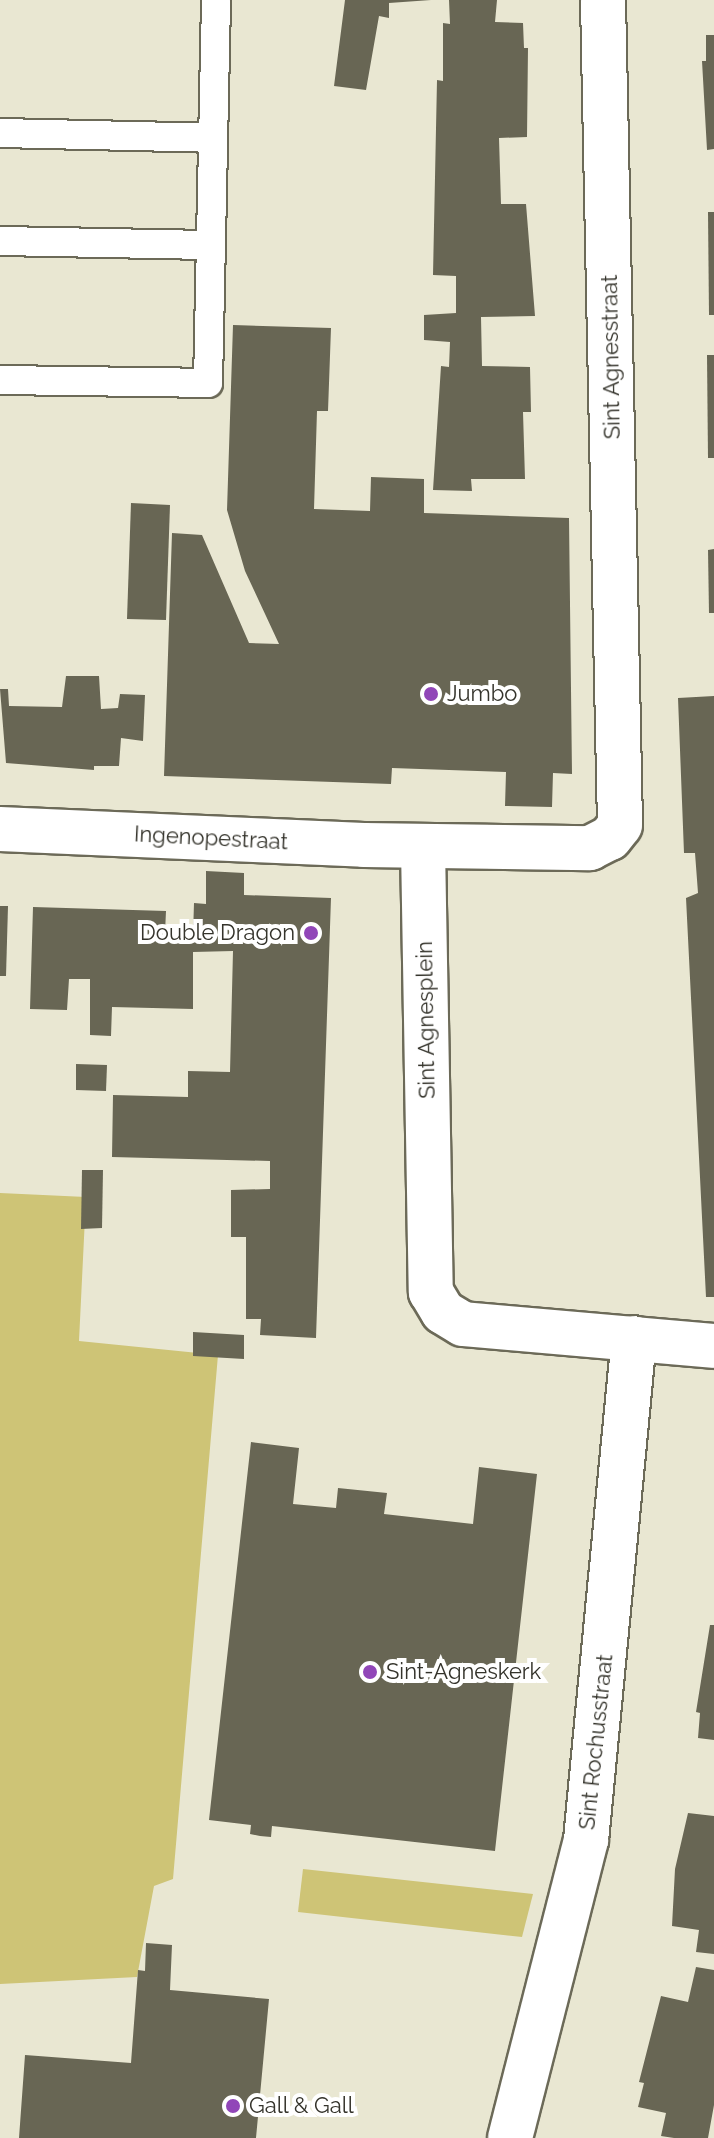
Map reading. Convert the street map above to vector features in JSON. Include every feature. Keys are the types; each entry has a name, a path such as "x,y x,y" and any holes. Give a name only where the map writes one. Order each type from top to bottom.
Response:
{"street":[{"name":"Sint Agnesstraat","path":"423,847 590,848 610,838 620,825 603,0"},
{"name":"Ingenopestraat","path":"0,829 423,847"},
{"name":"Sint Agnesplein","path":"423,847 431,1292 443,1312 463,1324 714,1346"},
{"name":"Sint Rochusstraat","path":"510,2138 586,1840 634,1338"}],"lane":[{"path":"0,380 208,383 216,0"},
{"path":"0,133 213,138"},
{"path":"0,241 211,245"}],"shaded area":[{"path":"0,1193 86,1197 79,1341 218,1355 173,1879 154,1886 137,1977 0,1984"},
{"path":"303,1869 533,1894 522,1937 298,1912"}],"building":[{"path":"345,0 431,0 389,3 389,18 379,16 366,90 334,86"},
{"path":"449,0 497,0 495,22 523,23 524,48 528,48 527,137 499,138 501,204 526,204 535,316 481,317 482,366 530,367 531,412 523,412 525,479 471,479 472,491 433,490 441,366 449,367 450,342 424,340 424,315 456,313 456,276 433,275 437,80 443,81 443,23 450,24"},
{"path":"706,35 714,35 714,149 707,150 702,61 706,61"},
{"path":"708,212 714,212 714,315 709,315"},
{"path":"233,325 331,328 328,411 317,411 314,509 370,511 371,477 424,479 424,513 569,518 572,774 553,773 552,807 505,806 506,772 392,768 391,784 164,776 172,533 202,535 249,643 279,644 245,571 227,510"},
{"path":"707,355 714,355 714,458 708,458"},
{"path":"131,503 170,505 166,620 127,619"},
{"path":"714,549 714,613 709,613 708,550"},
{"path":"66,676 99,676 101,709 118,708 120,694 145,695 143,741 121,738 119,766 94,766 94,770 6,763 0,689 8,689 9,706 62,707"},
{"path":"714,696 714,1297 706,1297 686,898 698,893 695,853 684,853 678,698"},
{"path":"206,871 244,873 244,895 331,898 316,1338 260,1335 261,1319 246,1319 246,1237 231,1237 231,1190 270,1189 270,1161 112,1157 113,1095 188,1097 188,1071 230,1072 233,951 193,952 193,1009 112,1007 111,1036 90,1035 90,979 69,979 67,1010 30,1009 33,907 166,911 165,933 193,935 194,903 206,904"},
{"path":"0,906 8,906 6,976 0,976"},
{"path":"76,1064 107,1065 106,1091 76,1090"},
{"path":"82,1170 103,1170 102,1228 81,1229"},
{"path":"193,1332 244,1335 244,1359 193,1356"},
{"name":"Sint-Agneskerk","path":"251,1442 299,1448 293,1504 336,1508 338,1488 387,1493 384,1514 473,1524 479,1467 537,1474 495,1851 272,1826 271,1837 260,1836 250,1834 251,1825 209,1820"},
{"path":"710,1625 714,1625 714,1740 698,1738 700,1713 696,1712"},
{"path":"688,1813 714,1816 714,1954 696,1952 699,1930 672,1926 675,1869"},
{"path":"146,1943 172,1945 170,1990 269,1999 256,2138 19,2138 25,2055 131,2063 138,1970 145,1971"},
{"path":"696,1967 714,1970 714,2105 708,2138 661,2136 666,2113 638,2107 644,2083 639,2082 661,1996 688,2002"}],"place":[{"name":"Jumbo","path":"431,694"},
{"name":"Double Dragon","path":"311,933"},
{"name":"Sint-Agneskerk","path":"370,1672"},
{"name":"Gall & Gall","path":"233,2106"}]}
